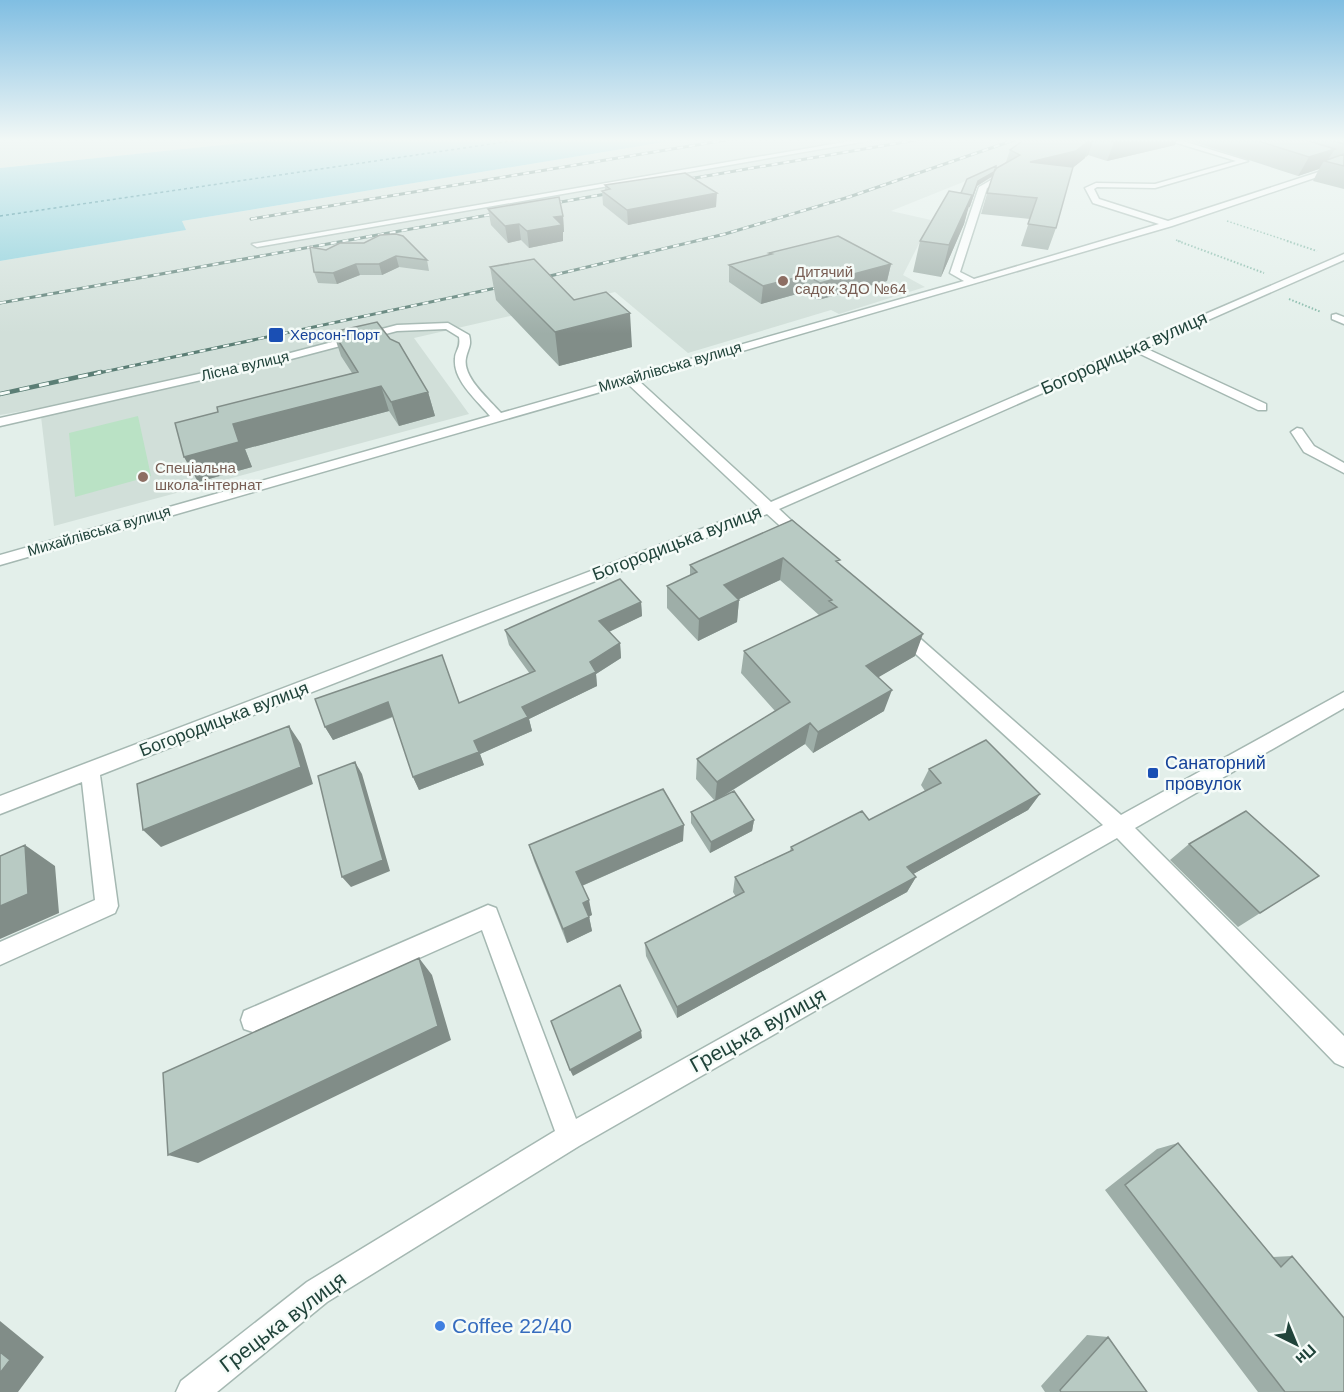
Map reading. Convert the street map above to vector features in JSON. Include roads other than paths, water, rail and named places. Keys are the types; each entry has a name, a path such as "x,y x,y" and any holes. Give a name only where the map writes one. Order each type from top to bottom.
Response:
{"street":[{"path":"258,244 494,204"},
{"path":"973,282 955,273 977,204"},
{"path":"1105,204 1169,224"},
{"name":"Михайлівська вулиця","path":"0,560 497,416 973,282 1230,204"},
{"name":"Богородицька вулиця","path":"0,806 768,508 1342,258"},
{"name":"Лісна вулиця","path":"0,422 276,360 397,327 428,325 448,326 464,335 466,346 459,357 463,375 497,416"},
{"path":"1136,348 1262,407"},
{"path":"629,379 819,555"},
{"path":"1297,432 1309,449 1344,469"},
{"path":"886,617 1119,826 1344,1054"},
{"name":"Грецька вулиця","path":"201,1389 317,1292 570,1137 1344,699"},
{"path":"0,954 107,906 90,771"},
{"path":"253,1020 488,916 570,1137"}],"water":[{"path":"0,204 286,204 182,221 186,230 0,261"}],"railway":[{"path":"251,219 341,204"},
{"path":"544,205 550,204"},
{"path":"533,280 725,234 826,204"},
{"path":"0,303 505,212"},
{"path":"94,374 510,285"},
{"path":"0,394 101,372"}],"place":[{"name":"Дитячий садок ЗДО №64","path":"783,281"},
{"name":"Херсон-Порт","path":"276,335"},
{"name":"Спеціальна школа-інтернат","path":"143,477"},
{"name":"Санаторний провулок","path":"1153,773"},
{"name":"Coffee 22/40","path":"440,1326"}]}
